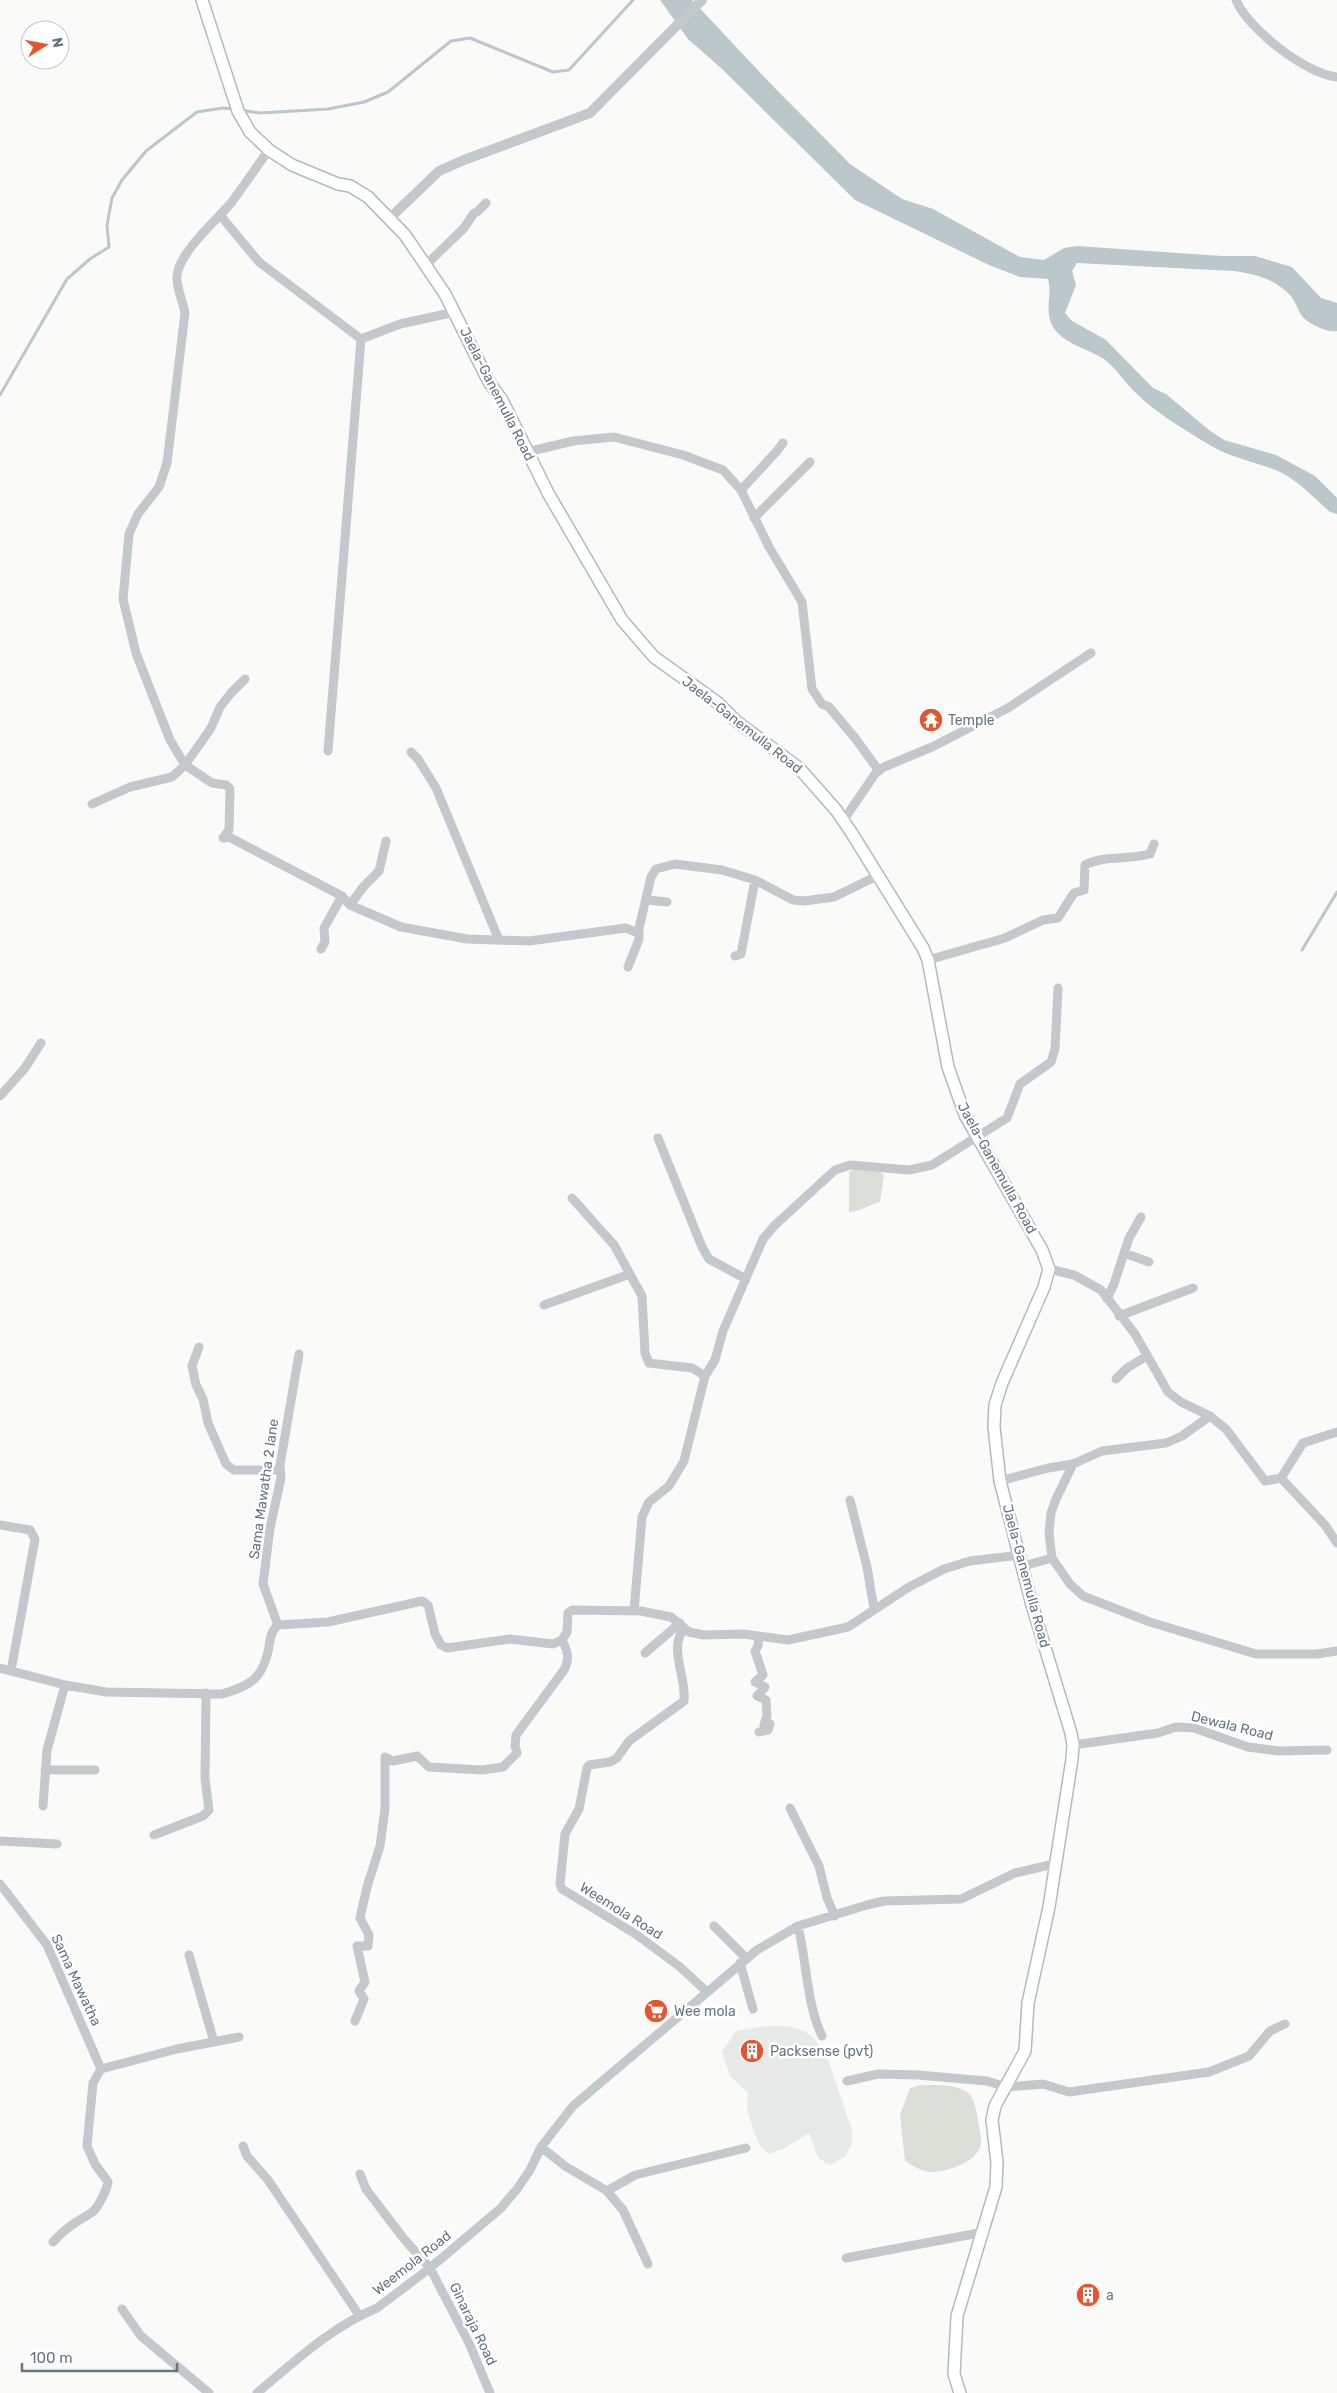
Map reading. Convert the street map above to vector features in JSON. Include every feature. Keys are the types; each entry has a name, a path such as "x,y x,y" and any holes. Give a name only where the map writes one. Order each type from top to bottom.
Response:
{"main road":[{"name":"Jaela-Ganemulla Road","path":"202,0 235,101 245,123 256,139 292,165 338,184 350,186 368,198 390,218 414,246 455,312 548,494 581,552 608,598 640,643 654,657 718,704 736,721 799,768 844,821 915,933 928,960 948,1068 965,1115 1042,1250 1049,1269 1044,1287 1002,1383 995,1406 994,1427 1000,1481 1032,1605 1073,1745 1049,1907 1028,2003 1026,2051 995,2106 992,2120 998,2174 984,2232 957,2316 954,2374 960,2393"}],"street":[{"path":"1236,0 1240,10 1258,31 1301,63 1337,77"},
{"path":"390,218 439,171 590,112 701,1"},
{"path":"269,150 183,260 177,275 178,286 183,299 184,313 167,463 159,487 138,514 129,534 123,582 125,615 136,653 170,740 185,765 212,783 226,785 230,789 229,830 223,838 229,837 342,896 350,905 411,930 467,939 529,941 626,928 635,932 640,928"},
{"path":"426,265 486,203"},
{"path":"220,215 259,262 361,339"},
{"path":"361,339 400,324 455,312"},
{"path":"328,751 361,339"},
{"path":"527,452 573,441 614,437 683,455 723,470 741,490 754,518 802,602 812,689 822,704 829,707 850,732 879,771"},
{"path":"741,490 778,451 783,443"},
{"path":"754,518 810,462"},
{"path":"844,821 879,771 932,747 1008,708 1091,653"},
{"path":"92,804 130,787 172,777 185,765 211,728 220,707 245,679"},
{"path":"411,752 418,758 436,788 499,940"},
{"path":"350,905 364,886 379,871 386,841"},
{"path":"928,960 1005,938 1043,920 1058,918 1074,893 1084,890 1085,865 1093,861 1136,858 1150,854 1154,844"},
{"path":"628,967 639,938 651,877 656,869 675,864 722,870 755,880 793,900 804,901 834,897 878,875"},
{"path":"735,956 741,954 755,880"},
{"path":"321,949 325,942 324,928 342,896"},
{"path":"648,900 667,902"},
{"path":"634,1612 642,1517 649,1502 669,1486 684,1461 706,1376 715,1360 722,1331 764,1239 774,1226 835,1170 850,1165 909,1170 920,1169 932,1165 1007,1118 1020,1084 1051,1062 1055,1049 1058,988"},
{"path":"0,1096 25,1068 41,1044"},
{"path":"658,1138 674,1172 702,1247 709,1259 746,1279"},
{"path":"572,1198 614,1245 642,1296 645,1353 649,1363 692,1368 706,1376"},
{"path":"1107,1298 1129,1238 1141,1217"},
{"path":"1124,1253 1149,1262"},
{"path":"1049,1269 1074,1275 1101,1290 1119,1316 1135,1334 1168,1392 1181,1402 1195,1407 1210,1416 1226,1429 1265,1481 1281,1478 1303,1443 1337,1432"},
{"path":"544,1305 630,1274"},
{"path":"1119,1316 1193,1288"},
{"path":"199,1347 192,1366 194,1376 203,1399 208,1423 226,1464 234,1470 280,1470"},
{"name":"Sama Mawatha 2 lane","path":"278,1625 263,1584 270,1528 299,1354"},
{"path":"1116,1379 1127,1368 1147,1356"},
{"path":"1000,1481 1048,1468 1074,1464 1102,1451 1166,1442 1182,1436 1210,1416"},
{"path":"1074,1464 1062,1484 1051,1513 1049,1533 1052,1558 1070,1584 1082,1596 1150,1622 1256,1654 1317,1654 1337,1651"},
{"path":"1281,1478 1325,1525 1337,1544"},
{"path":"850,1500 867,1567 874,1609"},
{"path":"0,1525 30,1530 35,1539 11,1671"},
{"path":"0,1668 65,1685 106,1692 222,1694 238,1689 259,1675 267,1655 270,1638 274,1628 278,1625 328,1622 422,1601 428,1605 435,1634 441,1645 448,1648 491,1640 553,1644 562,1640 567,1632 568,1613 572,1610 634,1612 671,1618 682,1626 704,1635 743,1634 788,1640 848,1627 909,1587 944,1569 970,1561 1022,1561 1052,1558"},
{"path":"644,1653 682,1626"},
{"name":"Weemola Road","path":"682,1626 677,1646 684,1701 638,1734 617,1758 610,1762 589,1765 585,1773 579,1809 565,1834 560,1884 564,1892 584,1902 637,1935 680,1967 706,1991"},
{"path":"759,1637 758,1646 755,1651 763,1675 755,1682 765,1687 757,1696 766,1700 767,1716 764,1725 770,1724 768,1730 760,1732"},
{"path":"355,2021 364,1999 359,1991 365,1982 357,1946 368,1946 369,1935 360,1918 367,1887 380,1846 384,1809 385,1756 393,1761 417,1756 428,1766 453,1770 482,1770 503,1767 516,1753 514,1746 516,1735 544,1699 566,1665 568,1652 562,1640"},
{"path":"43,1806 47,1750 65,1685"},
{"path":"154,1835 203,1816 209,1810 205,1779 206,1694"},
{"name":"Dewala Road","path":"1073,1745 1158,1733 1176,1727 1194,1728 1248,1746 1280,1751 1327,1750"},
{"path":"46,1770 95,1770"},
{"path":"790,1808 819,1866 835,1916"},
{"path":"0,1841 57,1844"},
{"name":"Weemola Road","path":"256,2393 313,2346 359,2316 377,2308 430,2268 500,2209 530,2170 541,2147 573,2106 743,1960 779,1935 798,1926 884,1901 961,1899 1015,1873 1054,1864"},
{"name":"Sama Mawatha","path":"0,1884 47,1945 101,2069"},
{"path":"714,1926 743,1960 753,2009"},
{"path":"798,1926 805,1955 813,2018 822,2036"},
{"path":"189,1955 214,2042"},
{"path":"847,2081 878,2074 918,2075 987,2081 1006,2087 1043,2084 1069,2092 1209,2072 1249,2056 1270,2031 1285,2024"},
{"path":"53,2242 64,2229 92,2212 106,2191 108,2182 95,2164 87,2146 92,2083 101,2069 239,2037"},
{"path":"243,2146 247,2156 268,2180 359,2316"},
{"path":"541,2147 565,2166 607,2191 624,2210 648,2264"},
{"path":"607,2191 635,2175 746,2148"},
{"name":"Ginaraja Road","path":"360,2174 366,2189 404,2239 430,2268 469,2343 490,2393"},
{"path":"846,2258 984,2232"},
{"path":"122,2309 140,2336 208,2393"}],"shaded area":[{"path":"660,0 692,0 850,164 902,199 933,209 1020,257 1044,260 1064,248 1077,246 1222,256 1255,256 1292,267 1321,298 1337,303 1337,331 1313,325 1305,319 1290,295 1276,284 1256,275 1234,271 1077,263 1072,271 1076,285 1065,313 1072,321 1106,340 1153,388 1166,394 1224,440 1276,455 1315,476 1337,498 1337,514 1330,512 1289,477 1273,469 1211,446 1160,414 1134,391 1104,359 1065,339 1053,328 1050,320 1048,279 1020,277 989,265 855,200 722,69 688,39"},
{"path":"853,1170 880,1172 884,1175 880,1202 857,1211 849,1212 849,1172"},
{"path":"765,2026 788,2026 804,2031 814,2038 829,2062 852,2130 852,2144 845,2157 830,2165 818,2158 809,2133 785,2148 769,2154 760,2146 747,2110 748,2093 730,2076 722,2052 736,2031"},
{"path":"921,2085 960,2088 966,2091 972,2098 981,2136 981,2144 979,2150 968,2161 944,2171 930,2172 905,2161 900,2115 910,2088"}],"waterway":[{"path":"240,110 260,113 328,109 364,102 388,92 451,41 470,38 553,72 569,70 633,0"},
{"path":"0,395 67,279 90,259 109,247 107,225 112,198 122,180 146,151 197,112 223,108 234,109"},
{"path":"1302,950 1337,892"}],"place":[{"name":"Temple","path":"931,720"},
{"name":"Wee mola","path":"656,2011"},
{"name":"Packsense (pvt)","path":"752,2051"},
{"name":"a","path":"1088,2295"}]}
